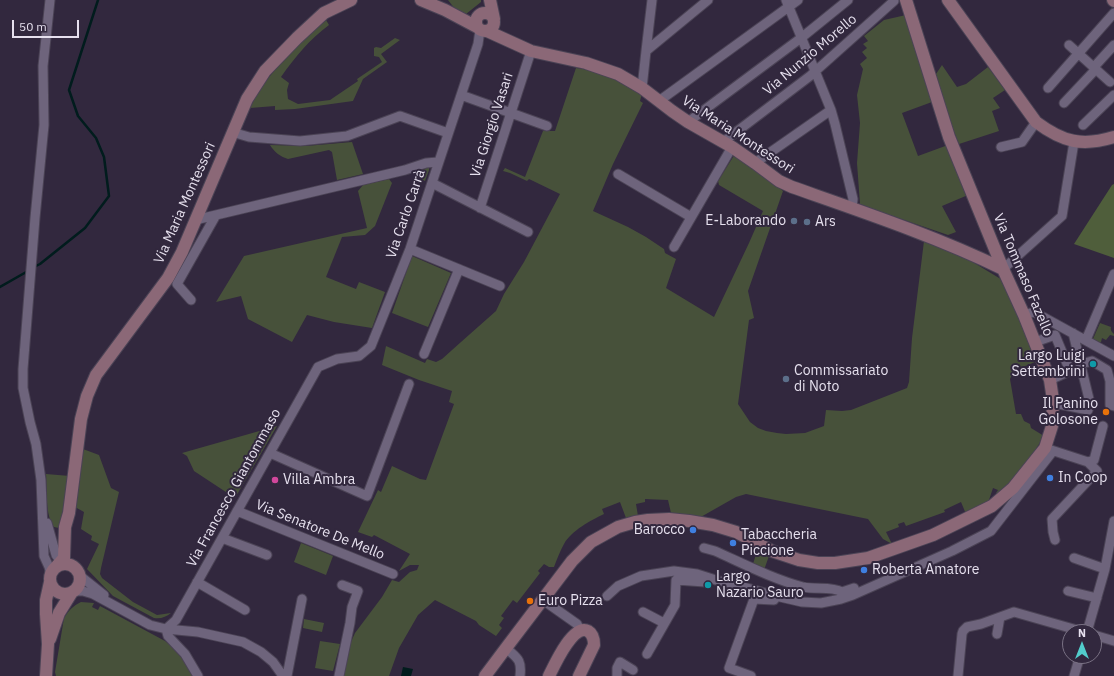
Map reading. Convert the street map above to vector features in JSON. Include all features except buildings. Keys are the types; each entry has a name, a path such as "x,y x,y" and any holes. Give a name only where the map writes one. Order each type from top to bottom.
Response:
{"street":[{"path":"50,0 44,66 44,125 30,280 23,369 23,388 36,444 41,480 44,556 49,567 57,570 70,565 114,604"},
{"name":"Via Maria Montessori","path":"69,513 81,420 87,396 96,375 168,278 182,252 247,99 266,71 297,38 324,13 351,0"},
{"path":"422,0 443,5 465,20 470,19 485,24 490,0"},
{"path":"642,88 652,0"},
{"path":"646,51 708,0"},
{"path":"659,101 787,4 798,0"},
{"path":"688,122 801,38 848,0"},
{"path":"948,0 1036,122 1048,131 1074,142 1096,142 1114,137"},
{"name":"Via Nunzio Morello","path":"727,144 900,1"},
{"name":"Via Tommaso Fazello","path":"485,676 572,561 591,542 618,527 648,520 669,519 689,521 713,525 736,532 772,551 799,560 818,563 835,563 868,558 933,535 992,506 1013,488 1049,449 1054,402 1050,380 949,137 900,1"},
{"path":"787,4 831,110 853,199 852,208"},
{"path":"1048,88 1114,13"},
{"name":"Via Maria Montessori","path":"485,24 506,40 530,51 586,63 618,74 642,88 688,122 727,144 756,163 779,181 939,240 1004,269"},
{"name":"Via Carlo Carrà","path":"328,362 336,359 359,356 371,346 410,249 485,24"},
{"path":"1069,45 1110,82"},
{"path":"1064,103 1114,45"},
{"name":"Via Giorgio Vasari","path":"480,208 530,51"},
{"path":"461,95 547,126"},
{"path":"1083,125 1114,95"},
{"path":"756,163 831,110"},
{"path":"232,132 250,137 300,141 316,140 346,136 400,116 448,133"},
{"path":"1001,147 1022,142 1036,122"},
{"path":"1004,269 1062,216 1074,142"},
{"path":"674,247 691,217 727,144"},
{"path":"195,220 405,170 426,163 438,162"},
{"path":"618,174 691,217"},
{"path":"432,183 528,232"},
{"path":"191,300 177,284 216,215"},
{"path":"410,249 500,286"},
{"path":"424,354 459,269"},
{"path":"1086,340 1114,274"},
{"path":"1024,315 1034,312 1114,356"},
{"path":"1054,402 1088,410 1090,402 1073,333"},
{"path":"1035,342 1055,335 1070,371 1050,380"},
{"path":"1081,364 1092,361 1107,370 1110,381 1110,405 1114,406"},
{"name":"Via Francesco Giantommaso","path":"166,629 176,620 318,367 328,362"},
{"path":"270,453 367,496 409,384"},
{"path":"1091,461 1103,426"},
{"path":"607,596 618,586 641,576 674,572 690,572 802,602 821,603 841,599 866,589 991,531 1049,449 1091,461 1097,471 1052,519 1055,540"},
{"name":"Via Senatore De Mello","path":"237,511 393,574"},
{"path":"43,513 59,559 53,589 59,593 66,594 83,591 93,594 114,604 150,625 166,629 198,632 243,642 261,652 273,662 283,676"},
{"path":"46,676 48,644 46,600 57,570 64,558 65,527 69,513"},
{"path":"48,644 59,613 79,584 78,573 69,547 69,513"},
{"path":"1088,624 1105,569 1111,559 1114,521"},
{"path":"48,528 51,531 57,532 62,531 65,527"},
{"path":"222,538 267,555"},
{"path":"704,548 715,551 805,588 837,589 842,592 860,587 866,589"},
{"path":"1074,558 1105,569"},
{"path":"648,654 675,605 676,580 705,582 710,578"},
{"path":"197,582 245,610"},
{"path":"338,676 350,623 352,607 358,591 342,585"},
{"path":"1068,591 1097,598"},
{"path":"751,676 730,668 754,599 774,600 776,596"},
{"path":"286,676 302,599"},
{"path":"543,600 577,624 580,630"},
{"path":"643,612 664,623"},
{"path":"958,676 962,634 967,627 981,624 1014,612 1062,626"},
{"path":"997,634 1000,617"},
{"path":"166,629 168,636 185,654 198,676"},
{"path":"549,676 574,634 580,630 585,630 589,631 594,640 594,645 579,676"},
{"path":"1102,638 1114,642"},
{"path":"506,648 519,660 521,669 520,676"},
{"path":"617,676 617,668 620,662 633,670"},
{"path":"1074,676 1078,664"}],"shaded area":[{"path":"448,0 481,0 481,2 466,14 455,9"},
{"path":"906,15 932,102 902,113 918,156 948,145 968,195 942,206 956,232 948,235 860,204 857,163 860,123 857,95 863,69 860,64 867,58 862,52 867,48 863,44 868,41 864,36 884,20"},
{"path":"326,20 329,25 315,36 303,49 281,77 289,83 287,90 288,99 298,104 330,100 382,62 379,57 374,56 374,48 381,48 395,38 400,40 381,54 387,62 363,79 353,101 295,109 275,110 275,106 250,108 263,85 280,64 308,35"},
{"path":"942,65 957,87 966,84 988,67 1005,90 993,98 1000,108 992,111 999,131 959,144 941,100 934,77"},
{"path":"576,68 602,74 642,93 640,101 643,103 613,164 593,211 646,237 664,249 665,253 676,259 666,288 714,317 763,211 719,185 718,181 735,154 783,191 748,291 754,318 749,320 738,404 750,422 758,428 766,431 786,434 805,433 824,426 826,410 851,410 907,388 909,382 912,338 924,241 971,261 1004,281 1037,361 1014,372 1010,379 1016,414 1021,414 1024,421 1030,424 1031,428 1044,436 1023,470 996,497 998,490 993,488 988,503 966,514 961,502 944,510 945,512 906,526 904,522 898,524 899,527 886,532 892,544 883,539 868,519 746,494 736,497 699,518 671,513 668,500 645,499 645,502 636,504 638,516 626,518 620,502 602,509 604,514 576,530 567,539 554,567 549,567 544,564 538,571 540,573 517,603 513,600 501,616 504,618 499,625 502,628 496,636 479,625 476,621 435,600 418,615 399,648 389,676 342,676 346,653 355,633 382,597 392,580 399,582 410,572 417,570 419,565 410,565 399,571 410,554 374,535 372,537 358,532 378,490 381,492 392,466 420,479 426,480 454,404 449,402 452,391 382,365 386,346 425,363 427,359 436,362 442,359 496,311 560,194 529,179 527,181 503,171 505,168 525,177 543,131 555,131"},
{"path":"352,142 363,174 337,180 332,152 329,150 288,159 278,154 270,145 306,146"},
{"path":"429,167 425,181 417,177 422,168"},
{"path":"389,179 392,183 375,226 365,235 342,237 326,277 356,289 359,282 385,292 372,328 334,322 307,315 292,342 248,319 241,296 216,302 244,256 367,228 358,191 363,185"},
{"path":"412,256 451,273 428,327 392,313"},
{"path":"1100,323 1111,327 1114,336 1110,335 1106,340 1102,338 1101,342 1093,339"},
{"path":"277,426 235,498 194,471 187,456 182,453"},
{"path":"83,449 99,455 111,488 119,492 100,574 102,578 133,602 157,615 171,613 165,617 154,618 113,596 87,569 99,544 91,540 92,536 81,529 84,512 75,507"},
{"path":"46,474 70,476 61,525 59,528 54,527 49,516"},
{"path":"301,543 333,556 326,575 294,562"},
{"path":"757,551 769,556 764,570 753,564"},
{"path":"81,602 94,603 92,607 98,610 100,606 165,641 182,657 194,676 56,676 55,672 64,618 71,608"},
{"path":"304,619 324,623 322,632 303,628"},
{"path":"320,641 340,644 333,671 315,668"},
{"path":"403,667 413,669 411,676 401,676"}],"green space":[{"path":"1114,184 1114,258 1074,244"}],"waterway":[{"path":"34,267 40,264 85,228 109,196 104,157 96,138 78,116 69,90 98,0"},
{"path":"0,287 28,271"}],"place":[{"name":"E-Laborando","path":"794,221"},
{"name":"Ars","path":"807,222"},
{"name":"Largo Luigi Settembrini","path":"1093,364"},
{"name":"Commissariato di Noto","path":"786,379"},
{"name":"Il Panino Golosone","path":"1106,412"},
{"name":"In Coop","path":"1050,478"},
{"name":"Villa Ambra","path":"275,480"},
{"name":"Barocco","path":"693,530"},
{"name":"Tabaccheria Piccione","path":"733,543"},
{"name":"Roberta Amatore","path":"864,570"},
{"name":"Largo Nazario Sauro","path":"708,585"},
{"name":"Euro Pizza","path":"530,601"}]}
